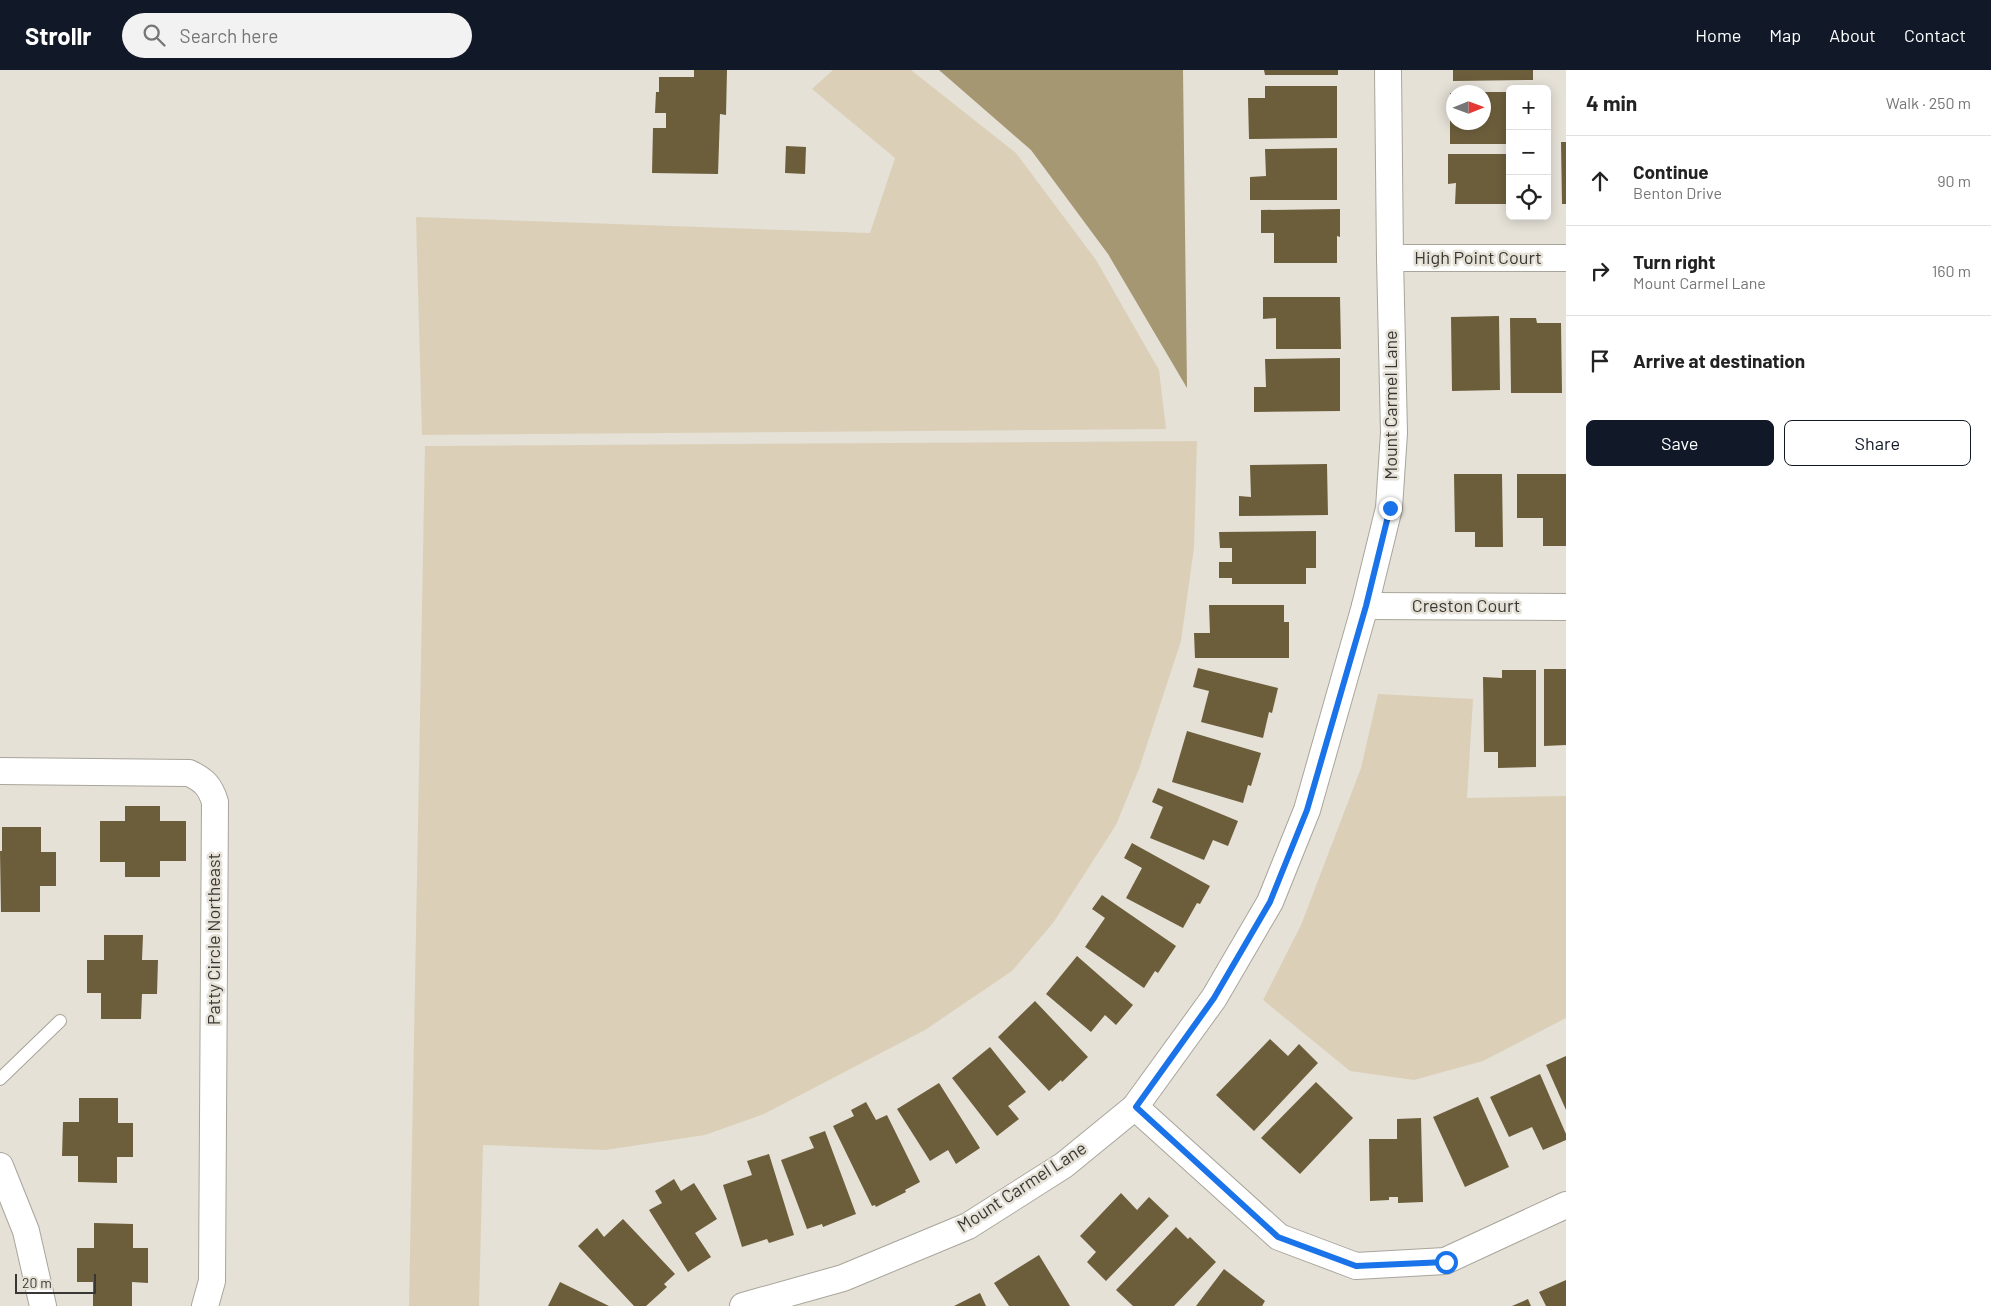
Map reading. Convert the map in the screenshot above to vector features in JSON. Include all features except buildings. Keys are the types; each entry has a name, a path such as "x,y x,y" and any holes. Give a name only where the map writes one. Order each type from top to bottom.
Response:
{"street":[{"name":"Mount Carmel Lane","path":"743,1306 843,1278 968,1226 1064,1165 1136,1107 1214,998 1270,902 1307,810 1366,606 1390,508 1394,433 1388,70"},
{"name":"High Point Court","path":"1390,258 1566,258"},
{"name":"Creston Court","path":"1366,606 1566,607"},
{"name":"Patty Circle Northeast","path":"0,771 189,772 202,779 211,788 215,802 212,1281 205,1306"},
{"path":"1136,1107 1278,1237 1356,1266 1446,1262 1566,1205"},
{"path":"0,1166 26,1231 43,1306"}],"lane":[{"path":"0,1079 60,1021"}],"shaded area":[{"path":"833,70 911,70 1016,153 1096,260 1159,370 1166,429 422,435 416,217 870,233 895,158 812,89"},
{"path":"939,70 1183,70 1187,388 1108,254 1031,150"},
{"path":"1197,441 1194,548 1181,641 1139,769 1116,825 1053,923 1012,971 925,1030 764,1114 705,1135 605,1150 483,1145 479,1306 409,1306 425,446"},
{"path":"1378,694 1473,699 1467,798 1566,796 1566,1018 1483,1061 1414,1080 1350,1071 1263,1000 1301,925 1361,768"}],"route":[{"path":"1390,508 1366,606 1307,810 1270,902 1214,998 1136,1107 1278,1237 1356,1266 1446,1262"}]}
